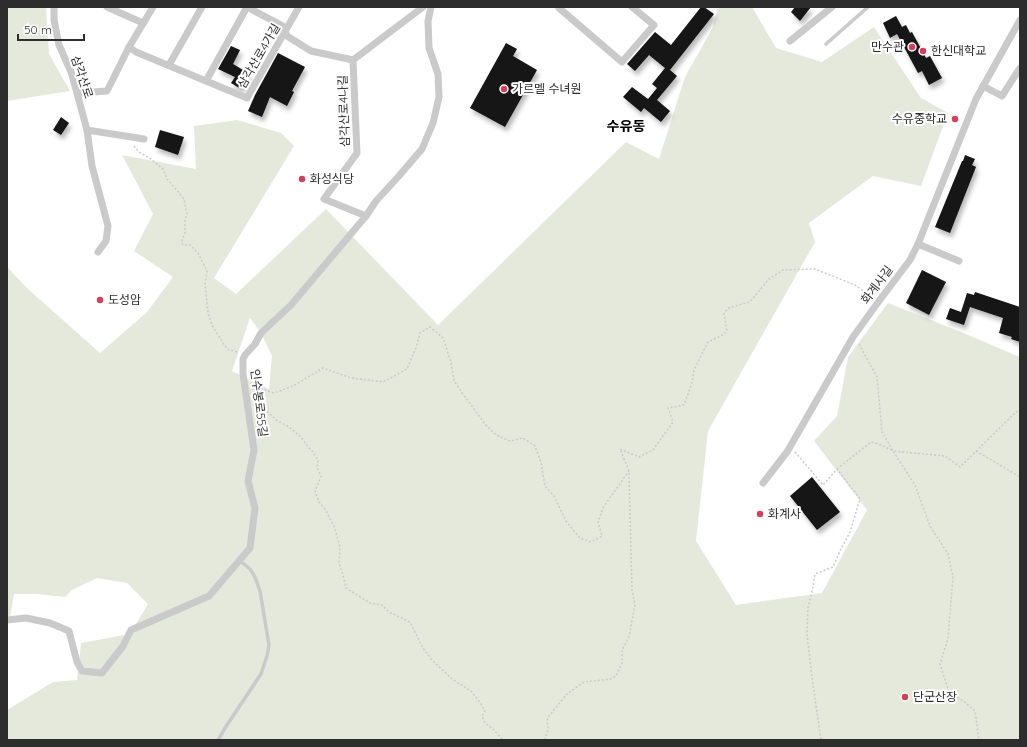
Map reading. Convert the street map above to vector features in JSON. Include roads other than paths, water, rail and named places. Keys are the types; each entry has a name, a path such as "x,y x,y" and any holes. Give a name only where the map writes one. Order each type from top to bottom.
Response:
{"street":[{"name":"삼각산로","path":"54,7 54,20 59,46 71,72 77,93 87,130 92,166 108,226 106,241 98,252"},
{"path":"107,7 143,23"},
{"path":"77,93 107,91 129,47 153,7"},
{"path":"169,66 202,7"},
{"path":"206,81 247,7"},
{"name":"삼각산로4나길","path":"247,7 283,26 287,36 312,51 353,60 423,7"},
{"name":"삼각산로4가길","path":"129,47 136,52 247,98 299,7"},
{"name":"인수봉로55길","path":"7,620 26,618 50,623 69,631 77,662 82,671 102,673 123,646 131,630 209,596 250,548 255,508 248,481 254,450 243,374 243,359 261,333 291,305 366,216 376,201 422,149 433,123 439,97 438,74 429,48 428,21 431,7"},
{"path":"560,7 559,8 622,62 654,25 632,7"},
{"path":"790,41 832,7"},
{"name":"화계사길","path":"763,483 787,452 853,337 910,260 918,244 976,99 1020,20"},
{"name":"삼각산로4나길","path":"353,60 356,153 324,199 366,216"},
{"path":"983,86 1002,96 1020,68"},
{"path":"87,130 144,139"},
{"path":"918,244 960,261"}],"lane":[{"path":"826,44 868,7"},
{"path":"218,740 261,674 269,645 260,591 256,577 250,569 239,560"}],"place":[{"name":"만수관","path":"912,47"},
{"name":"한신대학교","path":"923,51"},
{"name":"가르멜 수녀원","path":"504,89"},
{"name":"수유중학교","path":"955,119"},
{"name":"화성식당","path":"302,179"},
{"name":"도성암","path":"100,300"},
{"name":"화계사","path":"760,514"},
{"name":"단군산장","path":"905,697"}],"district":[{"name":"수유동","path":"626,126"}]}
